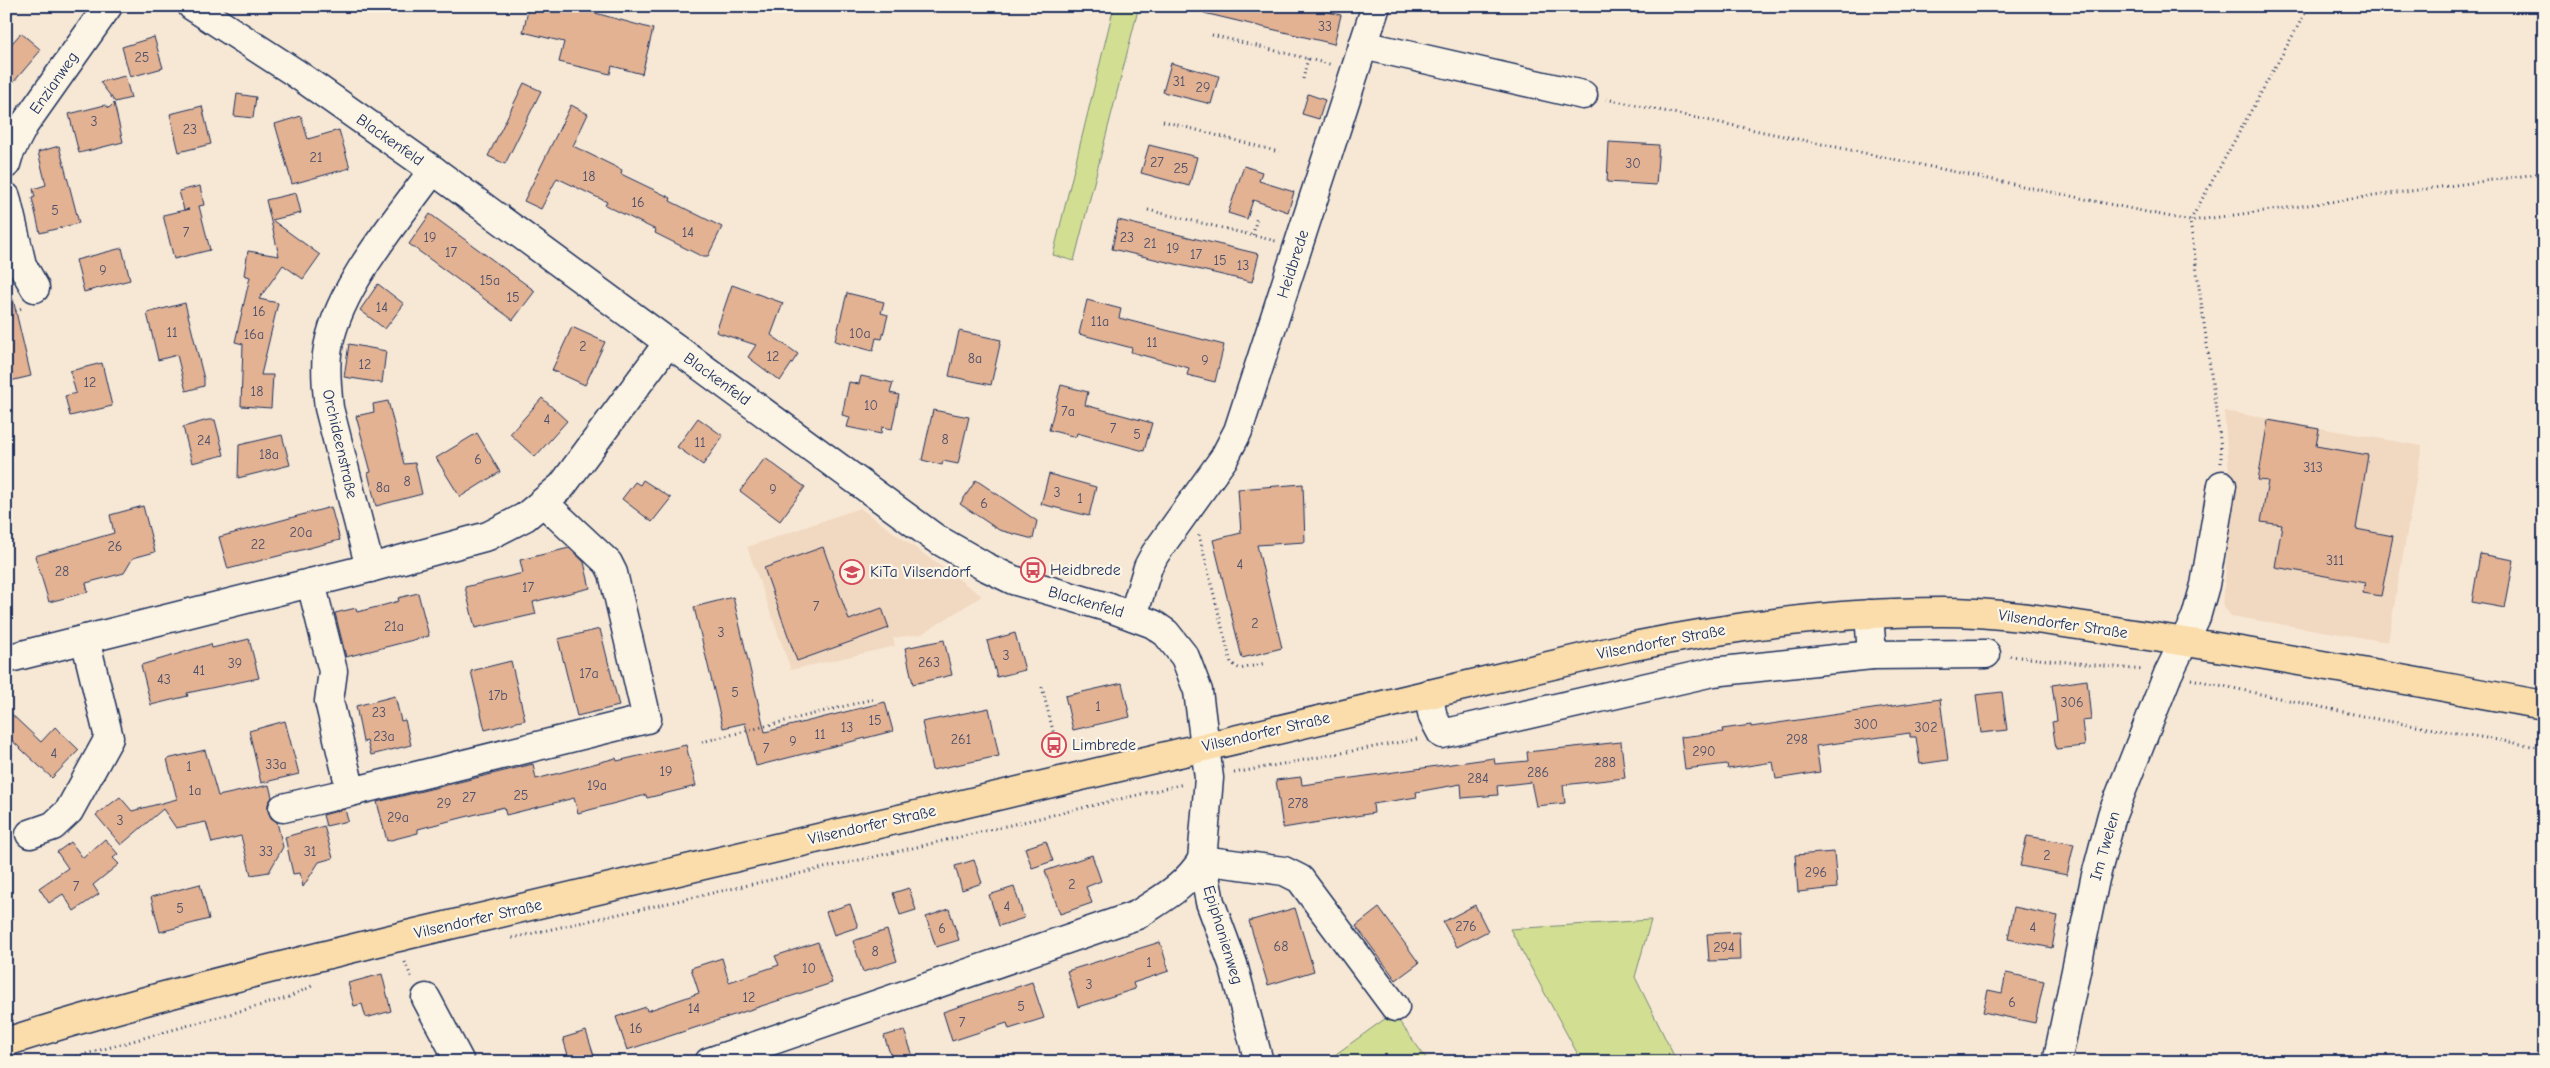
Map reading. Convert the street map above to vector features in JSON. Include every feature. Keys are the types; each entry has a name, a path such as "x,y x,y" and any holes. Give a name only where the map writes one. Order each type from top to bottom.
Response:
{"main road":[{"name":"Vilsendorfer Straße","path":"6,1042 70,1022 226,980 1205,746 1696,633 1827,616 1943,612 1988,614 2184,641 2544,705"}],"street":[{"name":"Enzianweg","path":"6,164 24,125 108,6"},
{"name":"Blackenfeld","path":"192,6 294,72 433,170 935,538 1013,580 1133,616 1153,624 1166,634 1185,657 1198,691 1205,746"},
{"name":"Heidbrede","path":"1133,616 1148,567 1224,458 1238,431 1376,6"},
{"path":"1359,58 1583,95"},
{"name":"Orchideenstraße","path":"370,568 329,408 327,353 334,323 346,295 433,170"},
{"path":"6,197 22,265 35,288"},
{"path":"6,659 370,568 488,536 525,517 562,486 598,440 668,343"},
{"name":"Im Twelen","path":"2057,1062 2095,879 2112,815 2168,674 2202,597 2222,485"},
{"path":"283,808 647,720 608,563 544,503"},
{"path":"311,582 333,671 329,701 351,792"},
{"path":"1869,614 1872,655"},
{"path":"30,834 53,826 70,811 109,738 86,639"},
{"path":"1428,694 1433,717 1442,734 1713,672 1872,655 1986,654"},
{"name":"Epiphanienweg","path":"1205,746 1209,778 1202,860 1210,902 1233,964 1258,1062"},
{"path":"709,1062 1137,915 1179,888 1190,878 1202,860 1284,871 1300,879 1395,1007"},
{"path":"426,998 460,1062"}],"path":[{"path":"2222,485 2221,447 2190,221 2309,6"},
{"path":"1212,35 1308,58 1359,58"},
{"path":"1303,79 1308,58"},
{"path":"1583,95 2190,221 2544,173"},
{"path":"1163,121 1279,152"},
{"path":"1148,210 1298,247"},
{"path":"1253,235 1257,216"},
{"path":"1191,505 1231,663 1240,669 1266,663"},
{"path":"1986,654 2111,665 2168,674 2381,720 2544,748"},
{"path":"1042,687 1057,747"},
{"path":"702,742 873,699"},
{"path":"502,940 1209,778 1442,734"},
{"path":"396,964 414,960"},
{"path":"58,1062 287,998 317,983"}],"shaded area":[{"path":"2224,411 2422,446 2388,642 2231,616 2223,606 2231,497"},
{"name":"KiTa Vilsendorf","path":"860,508 982,596 922,634 893,638 895,646 791,670 747,547"}],"green space":[{"path":"1114,6 1139,6 1074,261 1053,255"},
{"path":"1651,920 1635,977 1677,1062 1582,1062 1510,929"},
{"path":"1393,1013 1429,1062 1325,1062"}],"building":[{"path":"529,6 570,6 653,29 642,74 612,66 610,74 559,62 564,42 523,32"},
{"path":"1205,6 1305,6 1341,15 1334,44 1204,13"},
{"path":"21,33 41,50 6,91 6,50"},
{"path":"154,37 163,68 130,77 122,47"},
{"path":"1171,63 1219,76 1211,104 1163,92"},
{"path":"125,76 131,98 115,102 100,82"},
{"path":"524,83 541,91 505,164 488,156"},
{"path":"237,94 256,97 253,118 234,116"},
{"path":"1308,94 1325,100 1319,119 1302,114"},
{"path":"114,103 123,142 79,153 69,114 105,105 109,108"},
{"path":"571,105 588,114 573,146 622,170 621,174 671,198 670,201 722,227 708,256 701,256 655,233 656,230 605,205 607,202 557,178 541,209 524,201"},
{"path":"202,106 211,144 179,152 170,114"},
{"path":"301,116 308,139 339,130 350,168 292,184 275,124"},
{"path":"1609,142 1659,145 1656,185 1607,182"},
{"path":"1149,145 1197,157 1189,186 1141,173"},
{"path":"59,146 79,223 40,233 32,198 35,197 33,189 46,185 38,152"},
{"path":"1244,166 1262,172 1259,181 1294,192 1288,212 1253,200 1247,219 1228,213"},
{"path":"200,186 204,205 199,206 210,250 174,259 163,215 189,209 184,210 179,191"},
{"path":"296,193 301,213 272,220 320,255 303,279 283,265 259,299 278,303 261,375 273,375 271,408 241,406 243,344 235,342 250,277 244,275 248,251 279,256 266,200"},
{"path":"430,214 535,291 513,320 409,244"},
{"path":"1118,220 1259,254 1252,282 1112,249"},
{"path":"122,248 130,280 84,292 76,260"},
{"path":"378,284 404,304 385,329 360,310"},
{"path":"732,285 783,303 771,335 798,354 780,381 748,357 756,345 716,332"},
{"path":"847,293 884,302 881,313 888,315 882,339 876,338 873,351 835,341"},
{"path":"13,299 31,376 6,382 6,300"},
{"path":"1087,300 1121,309 1119,318 1224,345 1215,382 1187,375 1189,368 1131,352 1132,348 1079,334"},
{"path":"185,303 204,379 204,386 186,391 177,355 158,360 147,313"},
{"path":"572,327 605,342 585,385 552,370"},
{"path":"959,331 1001,340 991,385 949,376"},
{"path":"349,344 386,351 382,383 344,377"},
{"path":"102,363 112,406 70,416 65,396 76,393 70,371"},
{"path":"861,376 893,383 890,393 899,395 892,429 882,427 881,434 847,427 850,417 842,415 849,382 859,384"},
{"path":"1061,385 1088,392 1085,405 1152,423 1144,451 1077,433 1076,437 1049,430"},
{"path":"542,398 567,421 535,457 510,434"},
{"path":"388,401 404,464 415,463 422,494 376,506 368,473 371,472 356,416 374,412 373,404"},
{"path":"933,410 969,417 958,464 943,461 942,465 922,460"},
{"path":"698,418 723,436 703,465 677,447"},
{"path":"215,420 224,455 192,463 183,427"},
{"path":"2268,420 2319,429 2316,446 2368,455 2356,529 2393,536 2381,596 2363,593 2365,583 2275,567 2282,525 2261,522 2268,481 2258,480"},
{"path":"477,433 500,472 460,497 436,458"},
{"path":"282,435 290,465 238,478 239,445"},
{"path":"765,458 805,487 780,521 740,491"},
{"path":"1049,474 1096,487 1089,516 1041,504"},
{"path":"643,480 671,498 652,522 622,499 635,482 640,485"},
{"path":"976,480 1037,521 1033,539 999,530 960,504"},
{"path":"1303,484 1305,542 1257,545 1282,648 1242,658 1213,540 1241,533 1238,489"},
{"path":"143,506 155,552 133,558 124,573 86,583 88,592 49,602 35,556 114,533 110,515"},
{"path":"331,507 340,540 228,569 219,537"},
{"path":"823,547 849,620 882,608 889,628 797,661 764,568"},
{"path":"569,548 584,562 590,588 533,602 536,614 475,628 465,587 523,573 520,560"},
{"path":"2480,554 2514,560 2505,608 2472,602"},
{"path":"418,593 429,636 346,657 335,613 356,608 357,612 399,601 398,598"},
{"path":"733,597 765,732 885,702 893,731 756,766 745,723 723,728 694,607"},
{"path":"600,629 619,706 577,716 558,639"},
{"path":"1015,633 1025,670 997,677 987,641"},
{"path":"249,639 259,678 187,693 188,696 151,705 141,665 211,644 212,648"},
{"path":"944,640 952,675 913,684 905,648"},
{"path":"511,661 525,720 485,730 471,671"},
{"path":"2087,680 2091,720 2082,721 2085,746 2056,749 2052,722 2057,721 2052,685"},
{"path":"1122,683 1130,717 1073,730 1065,696"},
{"path":"2002,692 2007,730 1981,733 1976,695"},
{"path":"395,696 401,721 405,720 411,745 371,755 367,741 363,742 356,706"},
{"path":"1940,699 1948,760 1920,764 1916,737 1910,737 1910,733 1816,746 1820,772 1776,779 1773,762 1728,769 1727,764 1685,769 1681,737 1723,732 1722,729 1751,725 1751,727"},
{"path":"989,708 999,756 932,770 922,722"},
{"path":"6,709 41,742 55,727 79,750 52,778 6,735"},
{"path":"285,721 299,774 261,783 249,731"},
{"path":"1621,742 1625,778 1563,785 1565,803 1536,806 1531,782 1497,786 1498,795 1462,798 1461,784 1416,792 1417,797 1373,804 1374,813 1283,828 1276,780 1301,777 1302,785 1494,758 1495,764 1528,761 1527,752"},
{"path":"686,745 696,786 647,798 646,795 578,813 574,798 506,815 504,807 418,829 418,833 387,841 377,802 533,764 536,779 616,758 617,761"},
{"path":"205,750 218,796 269,785 272,797 268,804 268,811 271,818 277,822 283,847 269,872 251,875 241,836 212,843 206,822 176,828 163,809 121,845 96,815 120,797 132,811 177,799 167,759"},
{"path":"345,809 348,821 326,826 323,815"},
{"path":"324,826 333,858 319,862 303,887 300,873 293,874 285,837"},
{"path":"2027,836 2074,844 2067,875 2020,866"},
{"path":"105,839 118,854 113,858 119,864 93,885 99,894 74,911 63,894 49,903 39,888 68,868 57,852 71,842 83,858"},
{"path":"1046,841 1053,861 1032,868 1025,848"},
{"path":"1834,852 1837,888 1798,892 1795,855"},
{"path":"1092,855 1101,881 1086,887 1092,903 1060,914 1045,871"},
{"path":"974,860 982,883 962,890 955,866"},
{"path":"200,884 209,919 160,932 151,897"},
{"path":"1014,887 1024,918 999,926 989,895"},
{"path":"909,888 916,910 900,915 893,893"},
{"path":"850,904 858,927 834,935 826,912"},
{"path":"1475,905 1488,931 1457,947 1443,922"},
{"path":"2014,907 2058,916 2052,948 2008,939"},
{"path":"1295,908 1314,971 1268,985 1249,921"},
{"path":"1379,908 1419,963 1396,980 1356,926"},
{"path":"949,909 959,940 936,947 926,917"},
{"path":"887,930 897,961 863,972 853,941"},
{"path":"1739,932 1740,960 1709,961 1707,934"},
{"path":"818,942 832,983 627,1050 616,1017 646,1007 647,1011 699,993 691,968 722,958 729,982 779,965 775,956"},
{"path":"1160,942 1169,971 1133,983 1135,989 1078,1007 1067,971"},
{"path":"2006,973 2044,981 2035,1023 1983,1012 1988,990 2002,993"},
{"path":"382,974 391,1011 366,1018 362,1004 354,1006 348,983"},
{"path":"1032,982 1044,1018 1009,1029 1007,1023 952,1041 943,1012"},
{"path":"904,1030 915,1062 893,1062 884,1036"},
{"path":"586,1031 596,1062 570,1062 563,1038"}],"place":[{"name":"Heidbrede","path":"1033,570"},
{"name":"KiTa Vilsendorf","path":"852,572"},
{"name":"Limbrede","path":"1054,745"}]}
